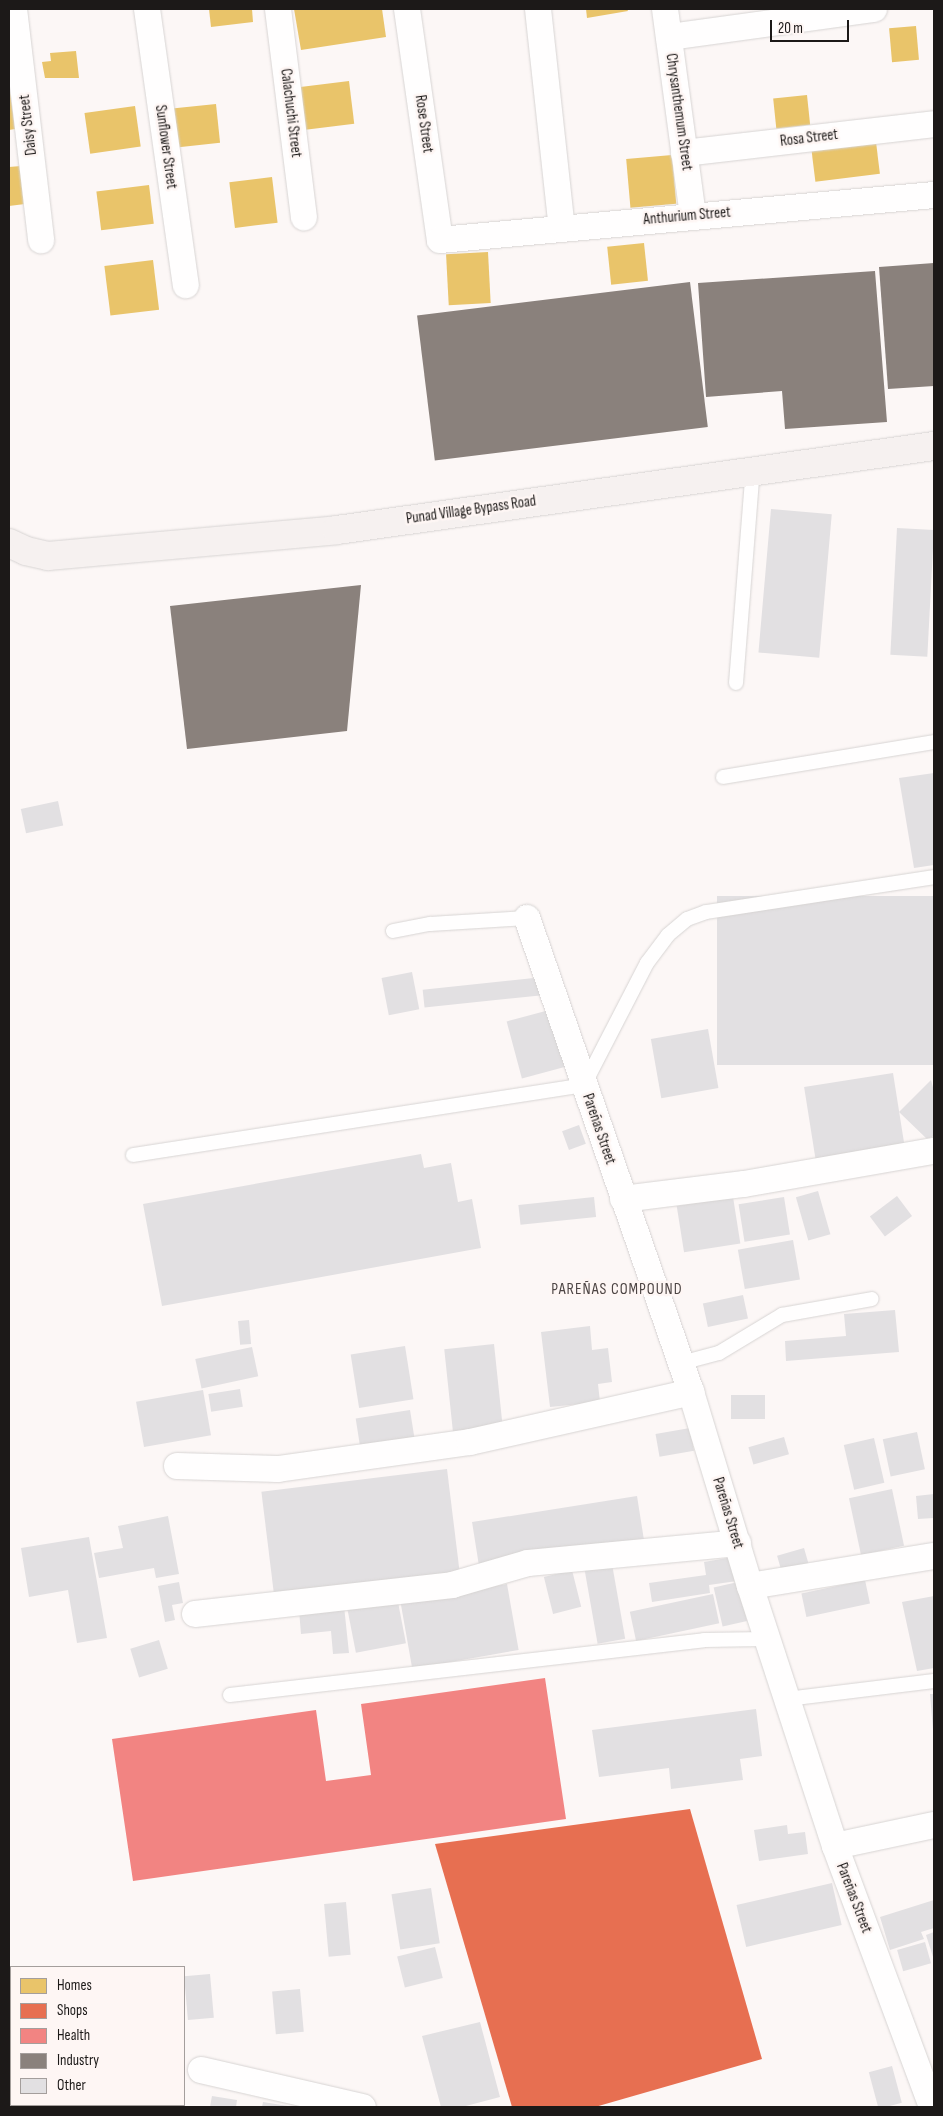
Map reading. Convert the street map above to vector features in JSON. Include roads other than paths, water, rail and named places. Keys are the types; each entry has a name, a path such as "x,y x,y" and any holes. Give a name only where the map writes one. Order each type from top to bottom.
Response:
{"main road":[{"name":"Punad Village Bypass Road","path":"9,543 26,551 48,556 337,530 753,469 934,446"},
{"path":"9,563 48,556"}],"street":[{"name":"Daisy Street","path":"14,9 41,240"},
{"name":"Sunflower Street","path":"147,9 186,285"},
{"name":"Calachuchi Street","path":"278,9 304,218"},
{"name":"Rose Street","path":"407,9 440,240"},
{"path":"538,9 562,229"},
{"name":"Chrysanthemum Street","path":"665,9 693,216"},
{"path":"669,37 874,9"},
{"name":"Rosa Street","path":"684,152 934,124"},
{"name":"Anthurium Street","path":"440,240 934,195"},
{"name":"Pareñas Street","path":"527,918 691,1392 750,1586 835,1846 932,2107"},
{"path":"623,1199 744,1184 934,1151"},
{"path":"177,1466 278,1469 470,1442 691,1392"},
{"path":"195,1614 452,1585 528,1563 738,1543"},
{"path":"750,1586 934,1556"},
{"path":"835,1846 934,1825"},
{"path":"201,2070 363,2107"}],"lane":[{"path":"736,683 753,469"},
{"path":"723,777 934,742"},
{"path":"133,1155 584,1085 646,963 668,935 687,919 706,912 934,877"},
{"path":"392,931 430,924 527,918"},
{"path":"681,1363 719,1353 782,1315 872,1299"},
{"path":"230,1695 704,1640 767,1639"},
{"path":"787,1699 934,1681"}],"district":[{"name":"PAREÑAS COMPOUND","path":"617,1290"}]}
